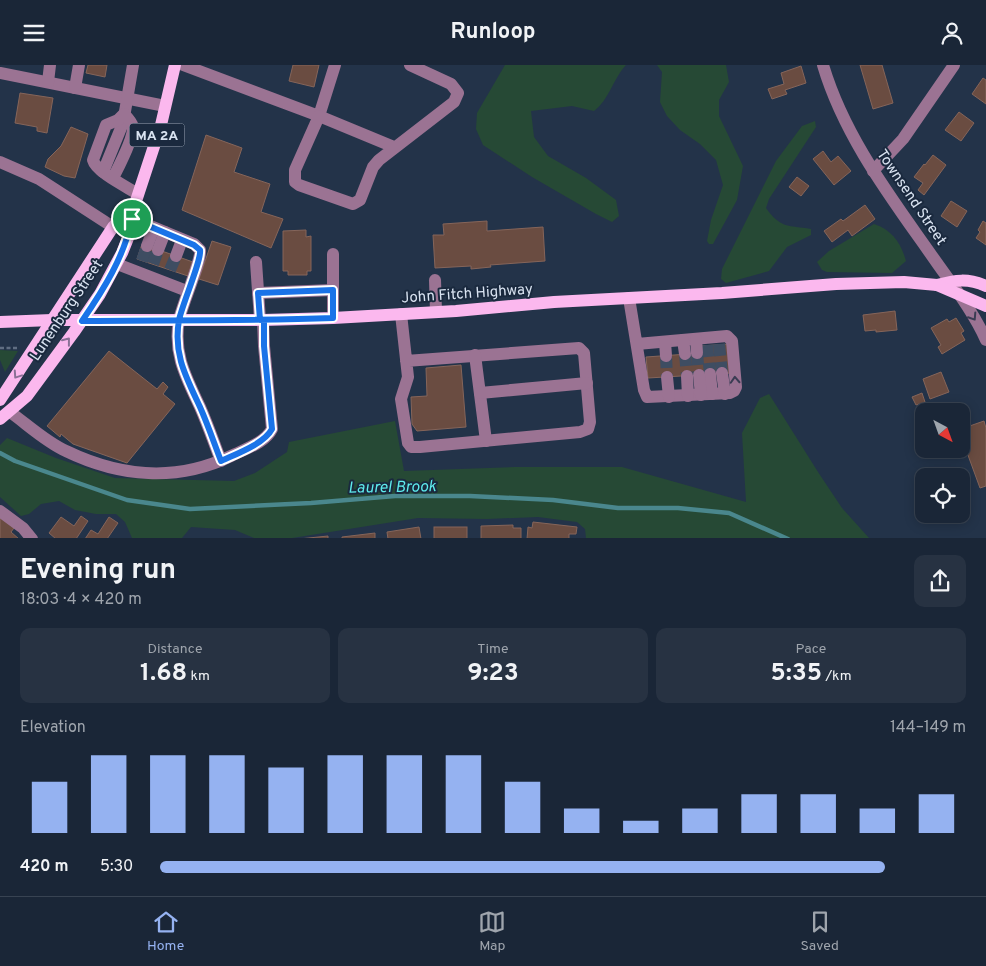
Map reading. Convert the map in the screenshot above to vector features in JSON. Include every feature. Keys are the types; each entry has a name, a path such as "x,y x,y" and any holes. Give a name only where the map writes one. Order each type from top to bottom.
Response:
{"main road":[{"name":"Lunenburg Street","path":"5,415 27,396 82,321 117,264 128,238 128,217 136,199 165,106 175,65"},
{"name":"Lunenburg Street","path":"0,400 113,227 128,217"},
{"path":"936,285 961,279 986,286"},
{"name":"John Fitch Highway","path":"0,322 333,318 436,313 554,302 836,284 904,282 936,285"},
{"path":"936,285 986,306"}],"street":[{"path":"48,82 50,65"},
{"path":"75,88 79,65"},
{"path":"133,65 124,114 108,175 136,199"},
{"path":"182,65 319,116 394,147"},
{"path":"335,65 319,116 295,170 294,177 295,182 299,185 353,204 360,200 373,167 394,147 454,101 458,93 452,84 410,65"},
{"name":"Townsend Street","path":"823,65 830,89 843,117 873,171 950,281 986,340"},
{"path":"873,171 903,139 954,65"},
{"path":"0,73 165,106"},
{"path":"1,162 17,168 56,189 113,227"},
{"path":"128,217 194,245 200,250 179,321 178,356 221,461"},
{"path":"153,248 160,230"},
{"path":"176,256 182,240"},
{"path":"333,254 333,318"},
{"path":"5,415 65,451 125,472 144,474 176,472 211,465 252,446 269,435 272,429 256,262"},
{"path":"117,264 145,268 168,276 187,291"},
{"path":"435,280 436,313"},
{"path":"258,293 333,290"},
{"path":"629,298 645,394 650,398 706,395 733,392 736,387 732,341 727,336 701,344 665,341 637,344"},
{"path":"401,314 407,383 401,399 408,443 411,447 585,431 590,422 584,353 579,348 406,361"},
{"path":"665,341 666,355"},
{"path":"475,355 486,441"},
{"path":"706,395 704,375 706,395"},
{"path":"667,377 669,397"},
{"path":"480,393 587,383"},
{"path":"0,511 31,538"}],"path":[{"path":"0,348 20,348"}],"green space":[{"path":"505,65 626,65 604,101 594,111 572,106 531,111 534,137 548,156 586,178 616,200 619,216 612,222 532,177 483,145 476,129 477,113"},
{"path":"657,65 726,65 729,82 719,100 719,116 743,166 737,200 713,244 709,244 707,241 711,220 723,185 716,160 700,144 680,130 667,116 660,102 662,72"},
{"path":"815,121 816,127 769,199 766,208 781,223 811,229 811,235 787,247 769,271 726,283 721,279 722,269 776,161 802,126"},
{"path":"874,224 886,230 895,238 906,261 892,273 827,272 822,270 817,262 829,251"},
{"path":"0,350 18,351 5,372 0,360"},
{"path":"769,394 842,508 869,538 586,538 585,529 577,522 538,517 487,519 418,518 292,538 254,538 235,530 191,527 182,538 132,538 125,522 116,514 96,514 75,510 59,501 41,504 29,514 21,516 0,497 0,445 7,438 56,458 115,478 234,481 255,473 287,452 289,442 395,421 404,471 515,467 622,467 746,502 742,433 760,398"}],"building":[{"path":"88,65 107,65 105,77 86,73"},
{"path":"293,65 319,65 314,87 289,81"},
{"path":"860,65 882,65 893,103 873,109"},
{"path":"801,66 806,83 785,90 787,94 772,99 768,89 784,84 781,73"},
{"path":"983,78 986,80 986,104 972,94"},
{"path":"20,93 53,98 47,133 37,131 37,127 15,123"},
{"path":"959,112 974,123 961,141 945,130"},
{"path":"71,127 88,134 75,178 64,176 45,167 48,159 61,146"},
{"path":"206,135 242,148 234,172 270,184 261,212 283,219 271,248 182,210"},
{"path":"823,151 831,162 838,156 851,171 834,185 813,159"},
{"path":"933,155 946,165 924,195 918,190 923,183 914,177"},
{"path":"797,177 809,186 801,196 789,187"},
{"path":"951,201 967,211 957,227 941,216"},
{"path":"865,205 875,219 852,236 848,230 832,242 824,231 841,219 843,221"},
{"path":"487,221 487,231 543,227 545,261 490,265 491,267 471,269 471,266 435,268 433,235 444,235 443,224"},
{"path":"983,221 986,223 986,245 976,238"},
{"path":"306,230 306,237 311,236 311,271 307,271 307,275 288,275 288,271 283,271 283,231"},
{"path":"212,241 231,247 218,285 199,279"},
{"path":"142,244 193,262 188,276 137,259"},
{"path":"895,311 897,330 865,331 863,315"},
{"path":"956,318 964,331 961,333 965,340 942,354 938,347 941,345 931,328 947,319 949,322"},
{"path":"729,344 731,373 648,378 646,357 702,353 701,346"},
{"path":"109,351 157,389 163,382 168,387 163,394 175,404 127,463 73,444 61,434 60,437 47,426"},
{"path":"461,365 466,427 417,431 412,424 411,397 427,396 426,368"},
{"path":"941,372 949,392 930,399 923,379"},
{"path":"922,393 925,402 915,403 912,397"},
{"path":"984,421 986,428 986,486 980,488 969,458 970,426"},
{"path":"81,516 88,521 77,538 55,538 49,533 61,517 74,526"},
{"path":"0,517 14,528 11,532 18,538 0,538"},
{"path":"109,517 118,523 108,538 86,538 91,530 98,534"},
{"path":"533,522 577,527 576,534 569,534 569,538 527,538 528,527 532,528"},
{"path":"513,525 513,528 521,528 521,538 481,538 481,526"},
{"path":"419,527 421,538 388,538 387,532"},
{"path":"434,527 467,527 467,538 434,538"},
{"path":"375,533 375,538 342,537"},
{"path":"328,536 328,538 309,538"}],"waterway":[{"name":"Laurel Brook","path":"0,453 15,461 127,500 190,509 311,503 395,496 470,496 553,500 618,508 678,508 729,513 786,538"}],"tunnel":[{"path":"142,261 147,246"},
{"path":"153,264 158,250"},
{"path":"170,270 176,256"},
{"path":"719,344 722,373"},
{"path":"707,345 710,374"},
{"path":"697,353 699,375"},
{"path":"685,354 687,376"},
{"path":"666,356 667,377"}],"route":[{"path":"132,219 128,238 122,253 100,294 82,321 179,321 264,320 333,318 333,290 258,293 260,320 264,320 264,346 272,429 269,435 252,446 221,461 178,356 179,321 200,250 194,245 132,219"}]}
